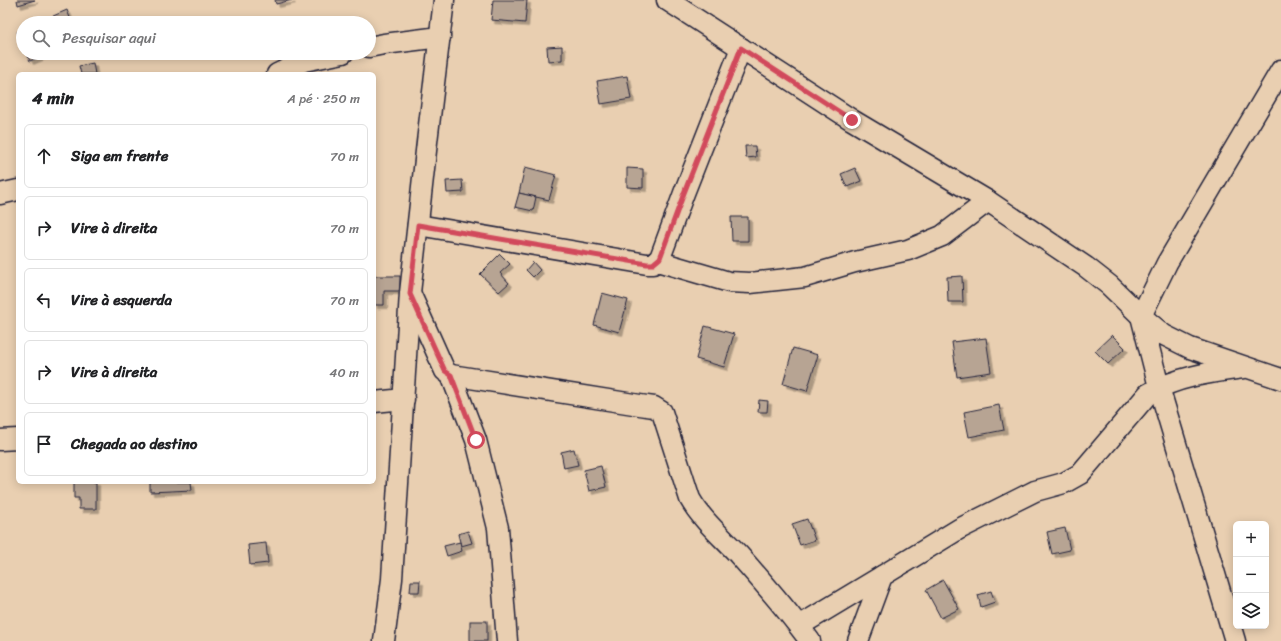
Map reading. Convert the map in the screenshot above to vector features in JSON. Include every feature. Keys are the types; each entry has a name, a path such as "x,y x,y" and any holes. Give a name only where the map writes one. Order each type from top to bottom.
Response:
{"street":[{"path":"384,641 392,579 410,294 444,0"},
{"path":"666,0 852,120 988,201 1086,267 1109,285 1141,316 1164,335 1190,348 1281,379"},
{"path":"376,46 440,37"},
{"path":"418,225 653,264 660,258 741,48"},
{"path":"282,72 304,62 313,60"},
{"path":"1235,641 1159,387 1141,316 1167,263 1281,70"},
{"path":"0,194 16,190"},
{"path":"657,261 707,277 729,282 750,283 805,277 855,262 908,250 942,236 988,201"},
{"path":"410,294 445,371 451,375 640,404 654,407 662,412 690,499 696,510 739,555 804,634 882,576 959,529 1034,491 1064,483 1080,474 1148,394 1159,387 1209,372 1249,367"},
{"path":"451,375 476,440 498,528 507,641"},
{"path":"376,402 404,399"},
{"path":"0,440 16,438"},
{"path":"858,641 882,576"}],"building":[{"path":"17,0 35,0 18,5"},
{"path":"275,0 292,0 276,4"},
{"path":"493,0 527,0 525,23 491,20"},
{"path":"67,10 69,16 53,16"},
{"path":"562,46 562,60 548,61 547,47"},
{"path":"93,63 95,72 80,72 79,66"},
{"path":"627,76 631,99 601,104 597,81"},
{"path":"745,146 755,146 756,157 746,158"},
{"path":"525,167 556,175 549,200 519,193"},
{"path":"627,168 643,169 643,188 627,187"},
{"path":"855,168 861,181 847,187 841,174"},
{"path":"462,180 463,192 447,193 446,181"},
{"path":"519,193 536,197 533,211 515,207"},
{"path":"731,217 748,217 748,241 732,241"},
{"path":"500,254 510,264 500,273 509,283 499,292 480,274"},
{"path":"533,262 540,270 533,277 526,270"},
{"path":"376,276 400,276 400,291 384,291 384,305 376,305"},
{"path":"962,276 963,302 948,302 947,277"},
{"path":"602,293 628,300 619,332 594,325"},
{"path":"705,326 734,334 724,367 696,359"},
{"path":"1112,335 1125,348 1108,364 1095,351"},
{"path":"986,338 991,372 957,377 952,342"},
{"path":"793,348 818,355 807,391 783,384"},
{"path":"759,400 768,401 767,412 758,412"},
{"path":"999,405 1004,430 969,437 964,412"},
{"path":"574,449 578,465 564,468 561,452"},
{"path":"601,466 606,487 589,491 584,470"},
{"path":"74,484 96,484 96,509 79,509 79,498 74,498"},
{"path":"150,484 191,484 192,490 150,492"},
{"path":"807,519 815,540 800,545 792,524"},
{"path":"1065,528 1070,550 1052,554 1047,532"},
{"path":"468,531 472,543 461,546 458,534"},
{"path":"460,542 462,551 447,556 444,546"},
{"path":"266,543 268,563 250,565 248,545"},
{"path":"943,580 959,609 941,618 926,590"},
{"path":"411,581 420,581 419,592 410,592"},
{"path":"991,591 995,602 981,607 978,595"},
{"path":"470,621 487,621 487,641 470,641"}],"route":[{"path":"476,440 451,375 445,371 410,294 418,225 653,264 660,258 741,48 852,120"}]}
